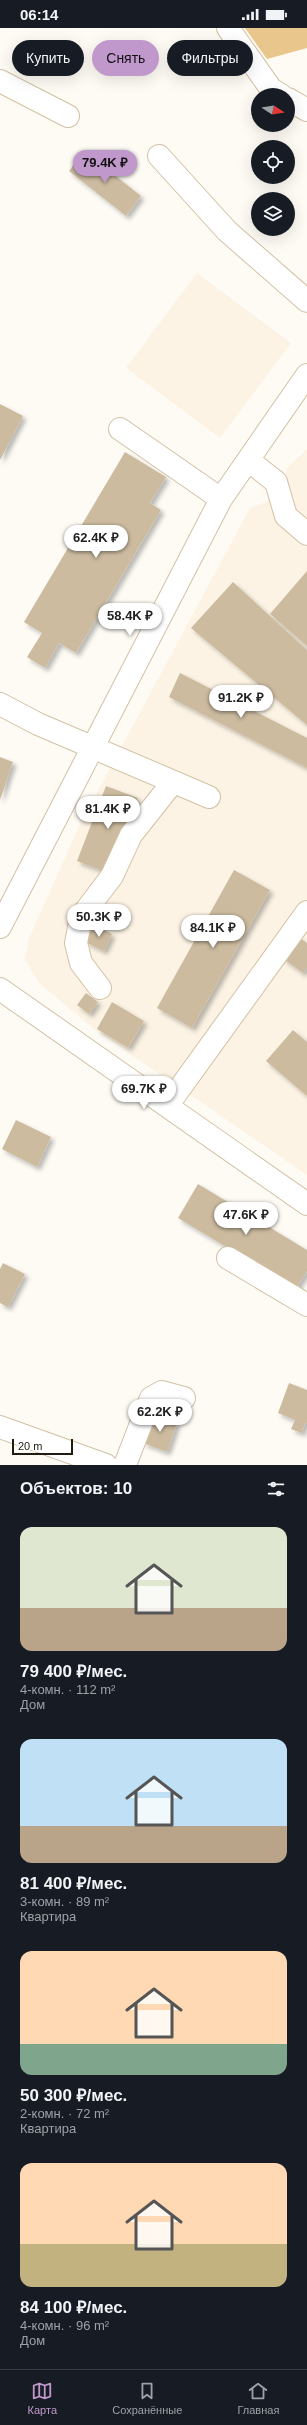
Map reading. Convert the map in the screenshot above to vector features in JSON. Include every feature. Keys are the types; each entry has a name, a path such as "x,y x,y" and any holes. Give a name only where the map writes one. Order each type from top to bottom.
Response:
{"street":[{"path":"228,28 270,88"},
{"path":"0,81 68,116"},
{"path":"295,103 307,110"},
{"path":"159,156 227,231 307,301"},
{"path":"0,927 221,499 307,375"},
{"path":"120,429 221,499"},
{"path":"248,460 276,482 286,516 307,534"},
{"path":"0,704 38,724 209,796"},
{"path":"100,988 81,963 76,943 81,916 112,876 131,835 173,782"},
{"path":"167,1106 307,912"},
{"path":"0,988 307,1204"},
{"path":"228,1258 307,1305"},
{"path":"125,1465 151,1398 162,1392 184,1398"},
{"path":"0,1427 65,1458 106,1465"}],"shaded area":[{"path":"245,28 307,28 307,48 267,59"},
{"path":"197,273 291,343 220,438 126,368"},
{"path":"307,449 307,1175 95,1030 39,983 25,960 29,938 81,822 250,508 281,496 287,468"}],"building":[{"path":"84,151 141,196 126,216 69,171"},
{"path":"0,404 23,416 0,460"},
{"path":"125,452 166,477 150,503 161,510 76,653 59,643 45,668 27,657 42,633 24,622"},
{"path":"307,571 307,646 270,614"},
{"path":"233,582 307,650 307,725 191,628"},
{"path":"180,673 307,738 307,768 169,697"},
{"path":"0,757 13,762 0,800"},
{"path":"106,786 138,798 109,873 77,861"},
{"path":"234,870 270,890 192,1028 157,1008"},
{"path":"94,925 112,934 104,951 85,942"},
{"path":"297,936 307,943 307,968 303,973 282,958"},
{"path":"86,993 98,1002 89,1014 77,1005"},
{"path":"112,1002 144,1021 128,1048 97,1029"},
{"path":"293,1030 307,1042 307,1096 266,1061"},
{"path":"16,1120 51,1137 37,1167 2,1149"},
{"path":"198,1184 307,1250 307,1271 296,1289 178,1218"},
{"path":"3,1263 25,1274 8,1307 0,1303 0,1269"},
{"path":"289,1383 307,1390 307,1424 305,1423 302,1433 291,1429 295,1420 278,1413"},
{"path":"154,1415 177,1423 167,1452 143,1443"}]}
